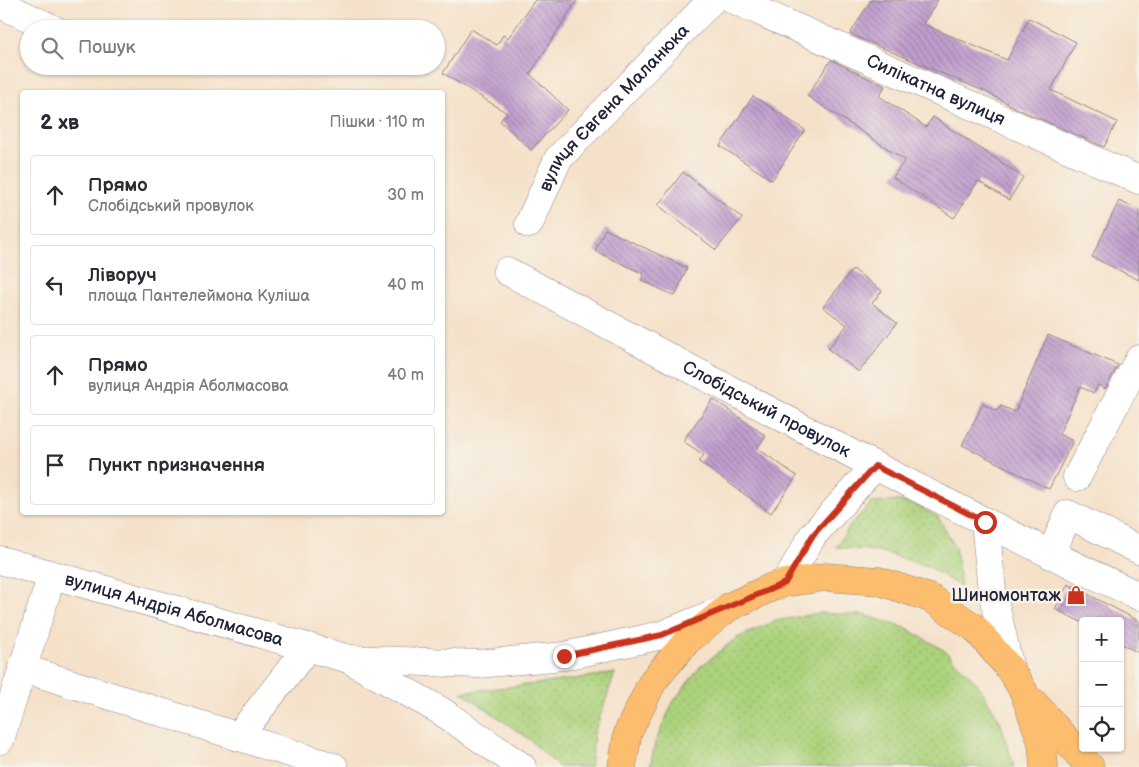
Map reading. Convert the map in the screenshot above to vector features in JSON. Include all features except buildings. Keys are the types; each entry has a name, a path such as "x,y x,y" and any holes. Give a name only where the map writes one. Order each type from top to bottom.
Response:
{"main road":[{"path":"622,767 628,732 653,681 688,641 729,608 785,583 825,577 879,581 930,598 975,628 1010,669 1024,692 1090,767"},
{"path":"1024,692 1042,743 1044,767"}],"street":[{"name":"вулиця Євгена Маланюка","path":"530,224 558,159 712,0"},
{"name":"Силікатна вулиця","path":"734,0 1139,180"},
{"path":"0,4 34,20"},
{"name":"Слобідський провулок","path":"507,271 875,466 1051,555 1139,596"},
{"path":"1077,477 1139,359"},
{"path":"785,583 813,535 875,466"},
{"path":"1051,555 1068,514 1139,550"},
{"path":"985,522 992,591 1010,669"},
{"name":"вулиця Андрія Аболмасова","path":"0,560 349,659 440,712 522,767"},
{"path":"0,740 52,574"},
{"name":"вулиця Андрія Аболмасова","path":"349,659 478,664 564,656 662,635 729,608"},
{"path":"238,737 308,647"},
{"path":"22,668 334,767"}],"green space":[{"path":"899,501 918,506 938,517 955,547 961,587 927,566 878,551 836,547 853,522 872,503"},
{"path":"819,613 864,615 906,628 945,651 977,683 1000,721 1014,767 650,767 655,743 673,702 700,667 735,639 775,621"},
{"path":"615,673 594,734 590,767 559,767 529,739 462,692 553,682"}],"place":[{"name":"Шиномонтаж","path":"1076,595"}],"route":[{"path":"564,656 662,635 785,583 813,535 875,466 985,522"}]}
